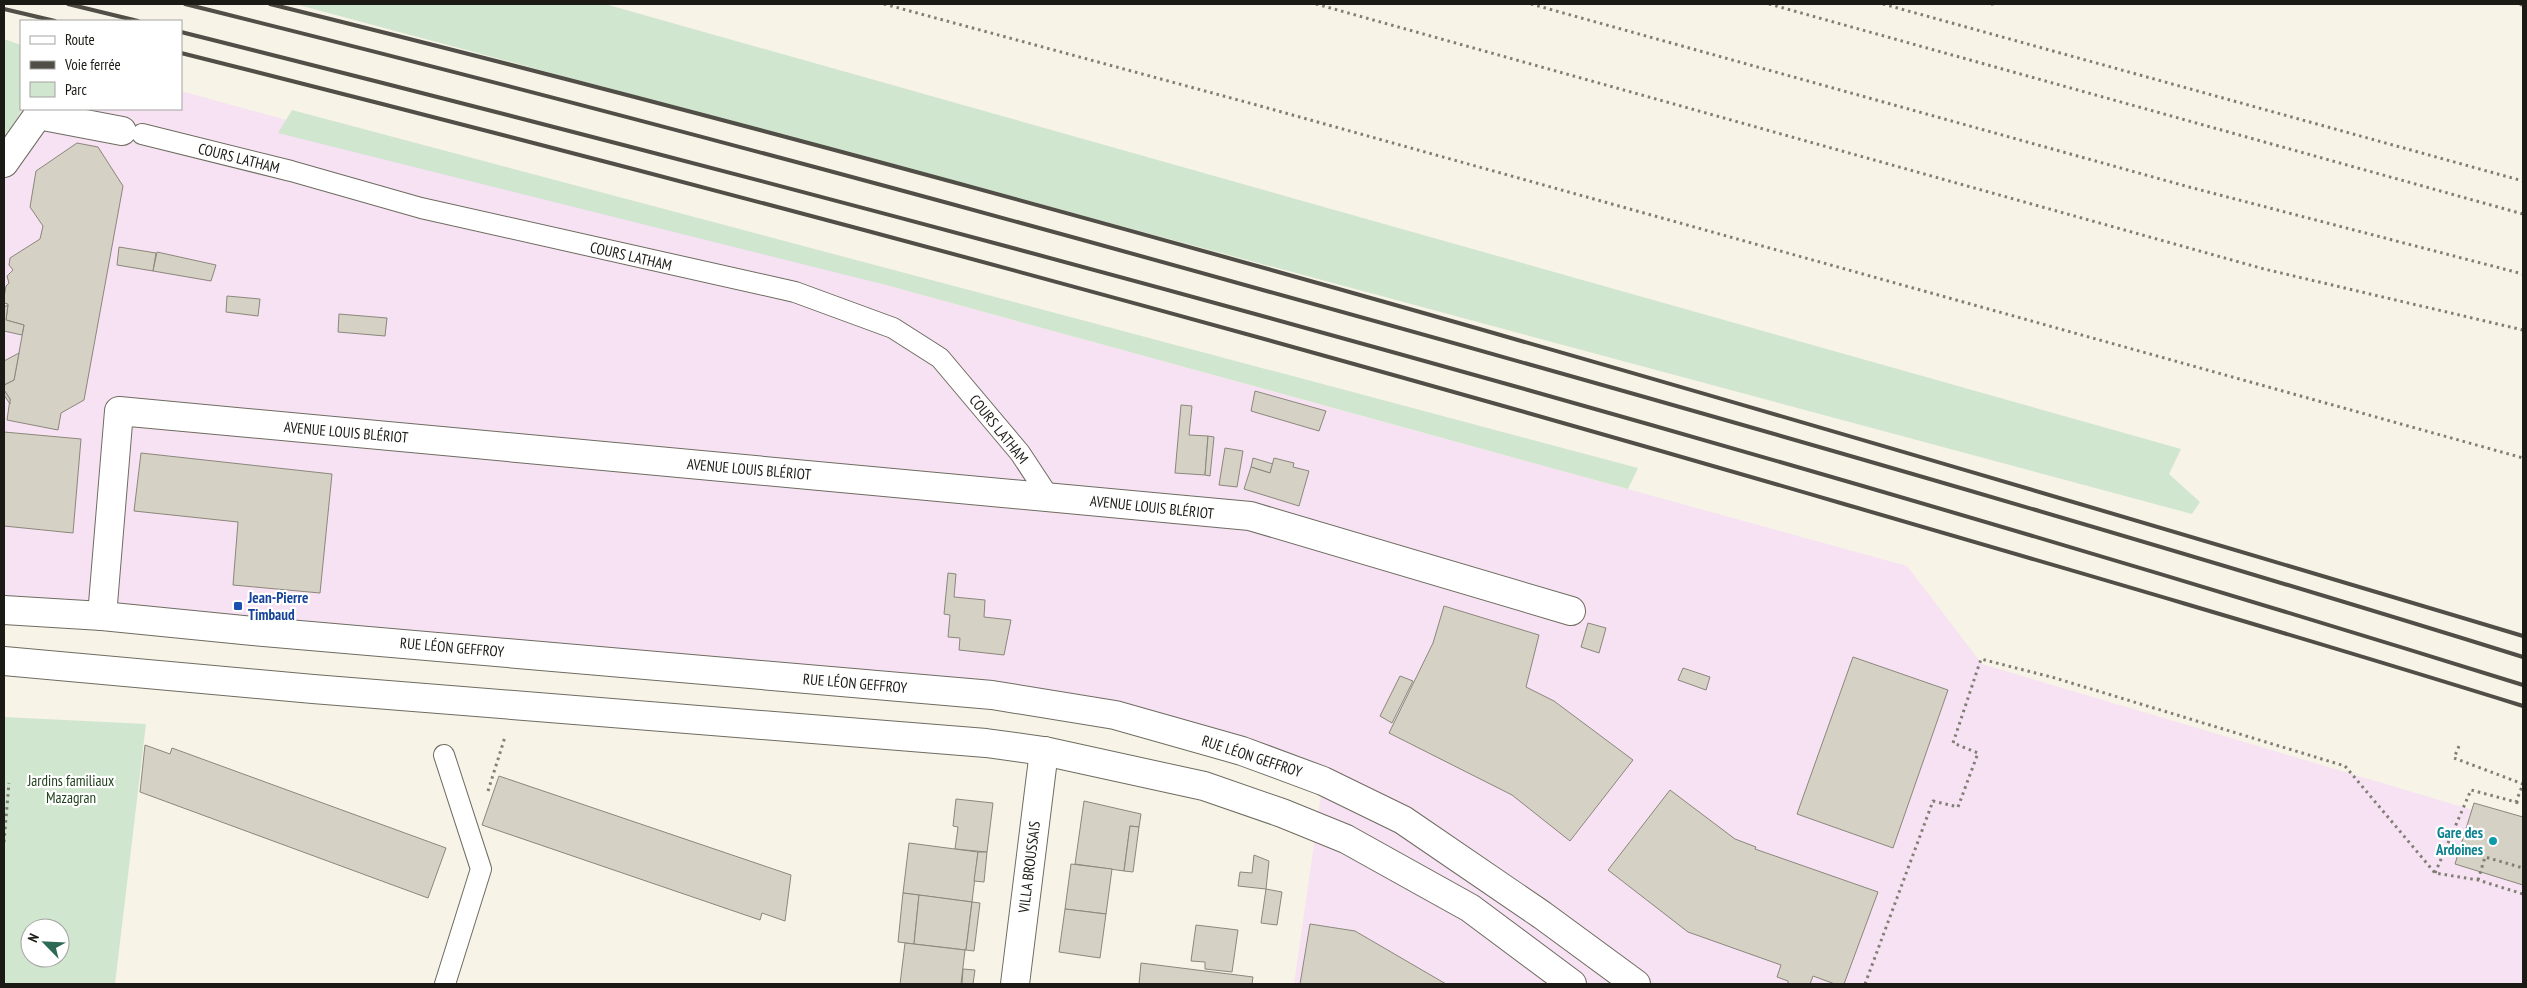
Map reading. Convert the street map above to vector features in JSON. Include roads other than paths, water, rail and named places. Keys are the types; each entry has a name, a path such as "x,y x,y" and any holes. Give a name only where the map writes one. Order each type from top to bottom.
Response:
{"street":[{"path":"4,163 38,115 132,132"},
{"name":"AVENUE LOUIS BLÉRIOT","path":"102,616 119,411 1250,516 1572,611"},
{"name":"RUE LÉON GEFFROY","path":"4,610 102,616 253,631 992,695 1115,714 1242,751 1323,781 1404,820 1542,914 1636,984"},
{"path":"4,662 986,743 1044,751 1204,786 1282,813 1346,839 1470,908 1572,984"},
{"name":"VILLA BROUSSAIS","path":"1014,984 1044,751"}],"lane":[{"name":"COURS LATHAM","path":"132,132 291,171 421,208 795,292 892,328 940,358 1020,453 1049,497"},
{"path":"444,755 481,869 445,984"}],"railway":[{"path":"68,4 134,20"},
{"path":"185,4 728,144 1427,336 2055,515 2523,657"},
{"path":"270,4 554,76 837,151 1401,306 1962,469 2523,636"},
{"path":"4,9 51,20"},
{"path":"182,32 770,183 1357,342 1650,424 1941,509 2523,685"},
{"path":"182,53 598,160 1223,327 1637,444 2099,578 2523,706"}],"place":[{"name":"Jean-Pierre Timbaud","path":"238,606"},
{"name":"Gare des Ardoines","path":"2493,841"}],"park label":[{"name":"Jardins familiaux Mazagran","path":"71,788"}]}
